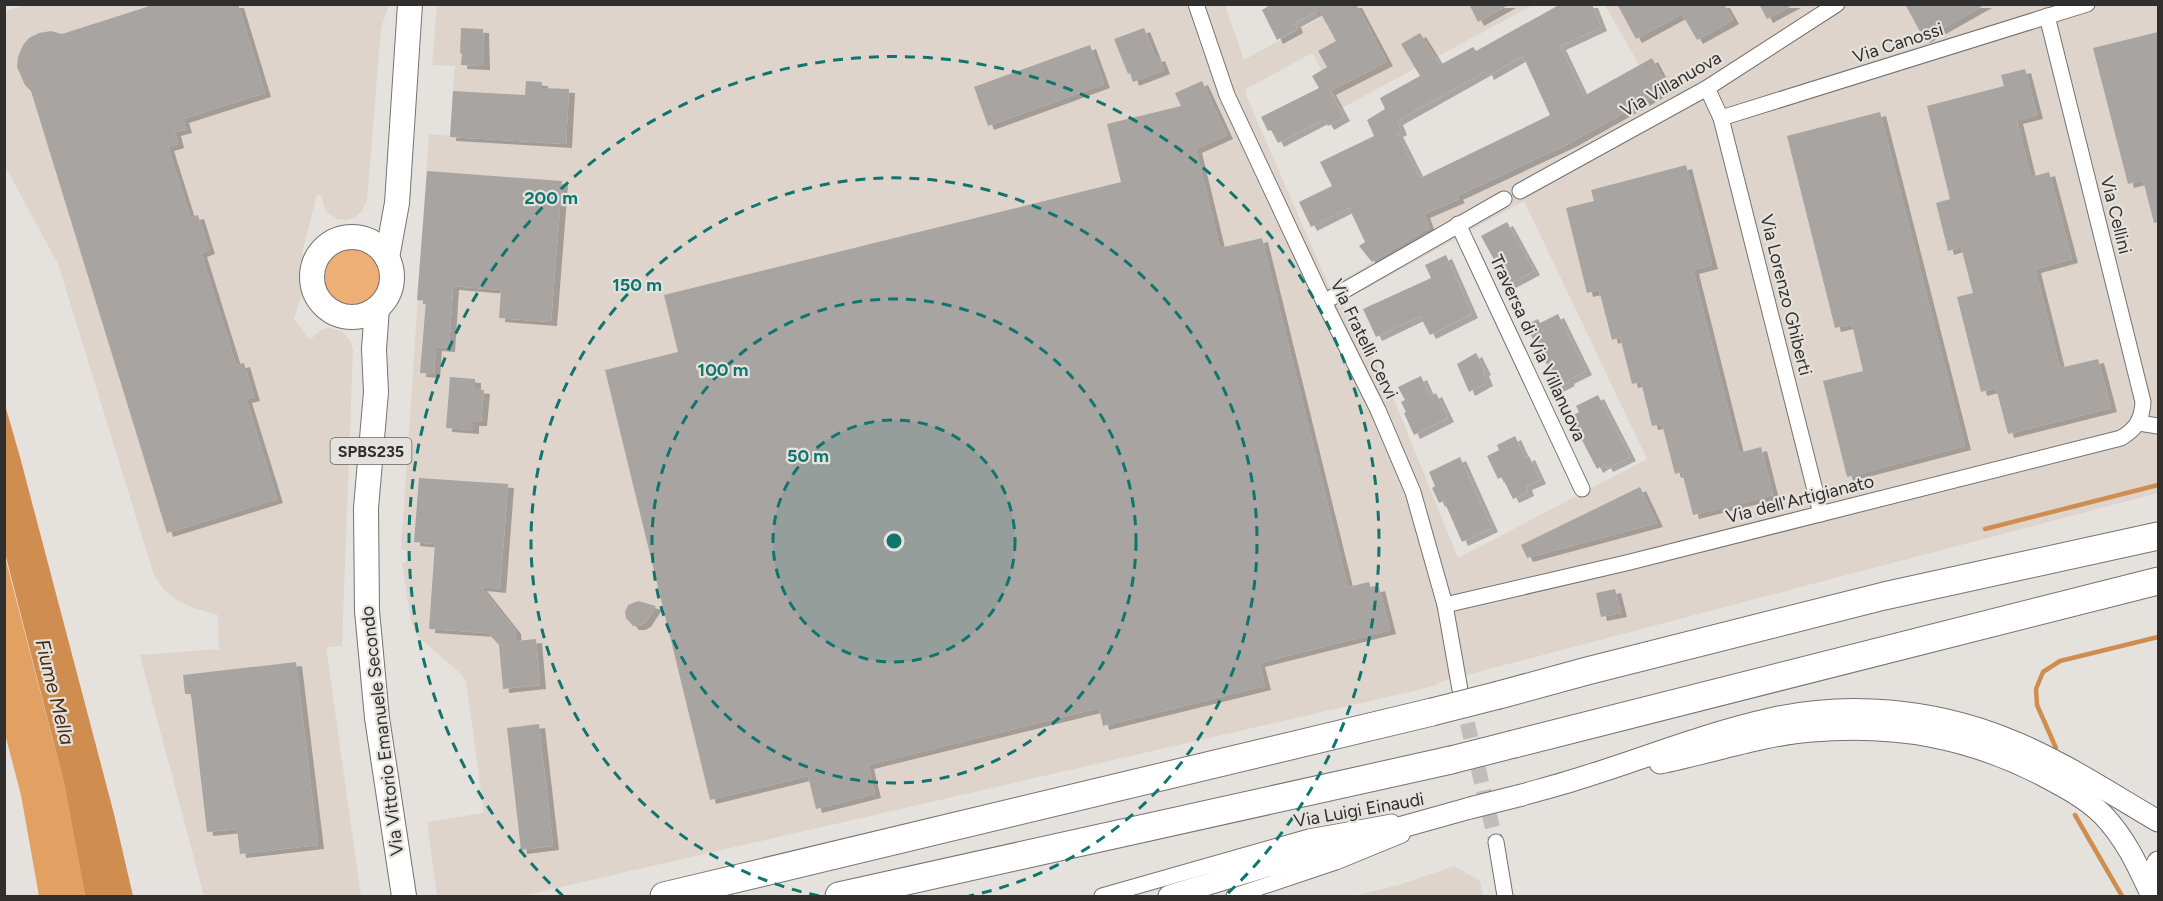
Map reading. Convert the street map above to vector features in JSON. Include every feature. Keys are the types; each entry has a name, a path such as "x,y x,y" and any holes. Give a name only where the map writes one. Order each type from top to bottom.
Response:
{"highway":[{"path":"664,897 1431,712 1884,596 2158,536"},
{"path":"839,897 1451,760 2158,581"}],"main road":[{"name":"Via Vittorio Emanuele Secondo","path":"404,897 377,718 367,611 366,508 376,392 374,349 377,308 386,298 391,285 392,271 387,258 397,203 410,4"},
{"path":"357,238 377,226 397,203"},
{"path":"377,308 366,315 347,317 332,312 318,298 313,286 312,273 315,261 322,250 332,242 344,238 369,241 380,248 387,258"},
{"path":"347,317 374,349"}],"street":[{"name":"Via Fratelli Cervi","path":"1196,4 1227,95 1324,302 1378,410 1413,492 1445,605 1462,702"},
{"name":"Via Villanuova","path":"1520,191 1707,88 1837,4"},
{"name":"Via Canossi","path":"1721,118 2087,4"},
{"name":"Via Cellini","path":"2047,16 2143,402 2139,423"},
{"name":"Via Lorenzo Ghiberti","path":"1707,88 1721,118 1821,514"},
{"path":"1324,302 1504,199"},
{"name":"Traversa di Via Villanuova","path":"1458,224 1582,489"},
{"path":"2139,423 2158,426"},
{"name":"Via dell'Artigianato","path":"1445,605 1626,563 2121,438 2139,423"},
{"path":"1168,897 1320,850 1586,777 1689,741 1771,719 1808,713 1848,711 1905,713 1949,720 2036,751 2069,767 2158,821"},
{"path":"1586,777 1694,756 1777,736 1811,731 1874,729 1903,731 1942,738 1995,753 2061,784 2082,798 2102,814 2124,841 2133,854 2151,894"},
{"name":"Via Luigi Einaudi","path":"1102,897 1309,837 1366,825 1443,816"},
{"name":"Via Luigi Einaudi","path":"1234,897 1366,851 1443,816"},
{"path":"1496,842 1505,897"},
{"path":"2151,894 2151,877 2158,862"}],"shaded area":[{"path":"28,4 389,5 381,28 367,201 362,211 355,217 347,220 337,219 325,210 321,195 317,195 302,252 306,263 303,291 294,319 310,340 321,330 328,328 342,331 351,342 353,350 342,646 326,647 361,896 204,896 140,655 219,649 218,615 194,608 175,599 163,589 154,575 58,264 5,166 4,12"},
{"path":"437,5 1225,5 1244,60 1320,18 1313,5 1533,5 1342,108 1312,53 1246,89 1246,95 1330,288 1429,228 1424,214 1459,199 1457,196 1570,143 1667,88 1652,58 1639,65 1605,5 2158,5 2158,493 1440,682 1435,686 522,896 437,896 427,822 484,813 466,681 416,635 411,620 402,563 406,562 407,551 401,549 429,134 450,136 455,66 432,65","holes":["1524,201 1647,459 1458,558 1387,382 1342,302"]},
{"path":"351,249 368,254 376,262 381,279 376,296 368,304 351,309 334,304 326,296 321,279 326,262 334,254"},
{"path":"4,553 64,783 85,896 39,896 21,795 5,734"},
{"path":"1454,866 1480,881 1483,896 1354,896 1399,885"}],"water":[{"name":"Fiume Mella","path":"5,405 114,814 133,896 85,896 64,783 5,553"}],"building":[{"path":"156,4 238,4 265,93 183,119 186,129 175,132 178,144 168,147 190,217 198,215 209,250 201,253 236,365 244,363 254,397 246,399 277,499 167,533 31,91 25,85 17,67 23,45 29,38 39,33 51,31 62,34"},
{"path":"1272,4 1356,4 1387,62 1330,91 1344,117 1328,126 1324,119 1278,143 1271,130 1268,131 1261,117 1319,88 1312,76 1327,67 1318,51 1336,41 1319,10 1295,23 1297,29 1277,40 1262,10"},
{"path":"1469,4 1510,4 1478,22"},
{"path":"1561,4 1592,4 1601,27 1560,46 1584,96 1652,58 1668,88 1570,143 1457,196 1459,199 1424,214 1429,228 1372,262 1359,246 1365,242 1349,208 1311,227 1299,202 1332,186 1320,162 1374,136 1367,120 1385,109 1380,98 1420,76 1401,44 1420,33 1440,65 1473,47 1476,51","holes":["1523,56 1550,115 1420,178 1397,133 1401,131 1397,121 1486,71 1488,76"]},
{"path":"1617,4 1724,4 1733,20 1697,40 1682,14 1636,39"},
{"path":"1759,4 1795,4 1767,19"},
{"path":"1905,4 1986,4 1924,39"},
{"path":"461,28 483,29 484,66 461,65"},
{"path":"1144,28 1156,58 1159,57 1164,70 1133,82 1114,39"},
{"path":"2158,32 2158,222 2154,223 2143,180 2128,184 2093,48"},
{"path":"1090,45 1104,84 988,126 974,87"},
{"path":"2025,69 2037,115 2017,120 2031,177 2049,172 2072,259 2035,269 2060,368 2098,359 2111,408 2008,434 1996,388 1981,392 1957,297 1973,293 1961,247 1948,251 1936,203 1950,199 1927,106 2004,86 2001,75"},
{"path":"526,81 542,82 542,88 569,89 566,144 450,137 453,91 525,95"},
{"path":"1202,81 1227,135 1196,149 1220,248 1262,238 1348,587 1369,582 1371,589 1379,587 1390,630 1259,663 1265,686 1103,726 1099,708 868,765 875,794 816,809 808,776 710,800 605,370 678,352 664,295 1121,182 1107,124 1181,106 1175,93"},
{"path":"1880,112 1965,446 1847,477 1823,381 1863,371 1852,324 1835,328 1787,136"},
{"path":"1686,165 1712,265 1693,270 1739,453 1761,447 1773,495 1693,515 1682,472 1675,474 1662,424 1652,426 1641,382 1632,384 1620,337 1612,340 1599,290 1587,293 1566,208 1594,201 1591,190"},
{"path":"427,171 562,181 551,322 499,318 501,290 453,286 449,348 436,347 434,374 420,373 426,301 417,300"},
{"path":"1507,222 1534,271 1508,285 1481,236"},
{"path":"1446,255 1472,314 1430,335 1420,316 1376,337 1363,309 1431,278 1425,265"},
{"path":"1558,314 1586,371 1555,389 1546,370 1549,368 1525,325 1538,319 1540,323"},
{"path":"1476,353 1485,371 1483,372 1487,382 1469,392 1457,364"},
{"path":"1421,376 1430,396 1436,393 1448,418 1414,435 1401,402 1405,400 1398,387"},
{"path":"450,377 475,379 475,389 484,390 481,422 473,422 473,430 446,428"},
{"path":"1598,395 1630,457 1607,468 1605,464 1597,469 1570,417 1579,412 1576,406"},
{"path":"1515,436 1525,458 1529,456 1540,480 1526,486 1528,492 1513,499 1502,477 1498,479 1487,456 1499,450 1497,445"},
{"path":"1460,457 1492,528 1462,542 1444,501 1439,503 1432,488 1435,486 1429,472"},
{"path":"419,478 508,484 500,589 481,587 515,630 516,641 536,639 540,685 503,689 499,645 488,633 429,629 435,544 414,542"},
{"path":"1640,487 1657,523 1527,558 1521,545"},
{"path":"1615,589 1621,613 1601,617 1596,593"},
{"path":"638,601 656,606 645,623 633,626 626,618 625,612 628,605"},
{"path":"296,662 318,845 240,854 237,829 207,832 191,694 185,694 183,675"},
{"path":"539,724 553,846 521,850 507,728"}],"waterway":[{"path":"1985,529 2158,485"},
{"path":"2056,748 2037,705 2036,689 2043,672 2060,661 2158,637"},
{"path":"2075,815 2122,896"}],"tunnel":[{"path":"1462,701 1496,842"}]}
